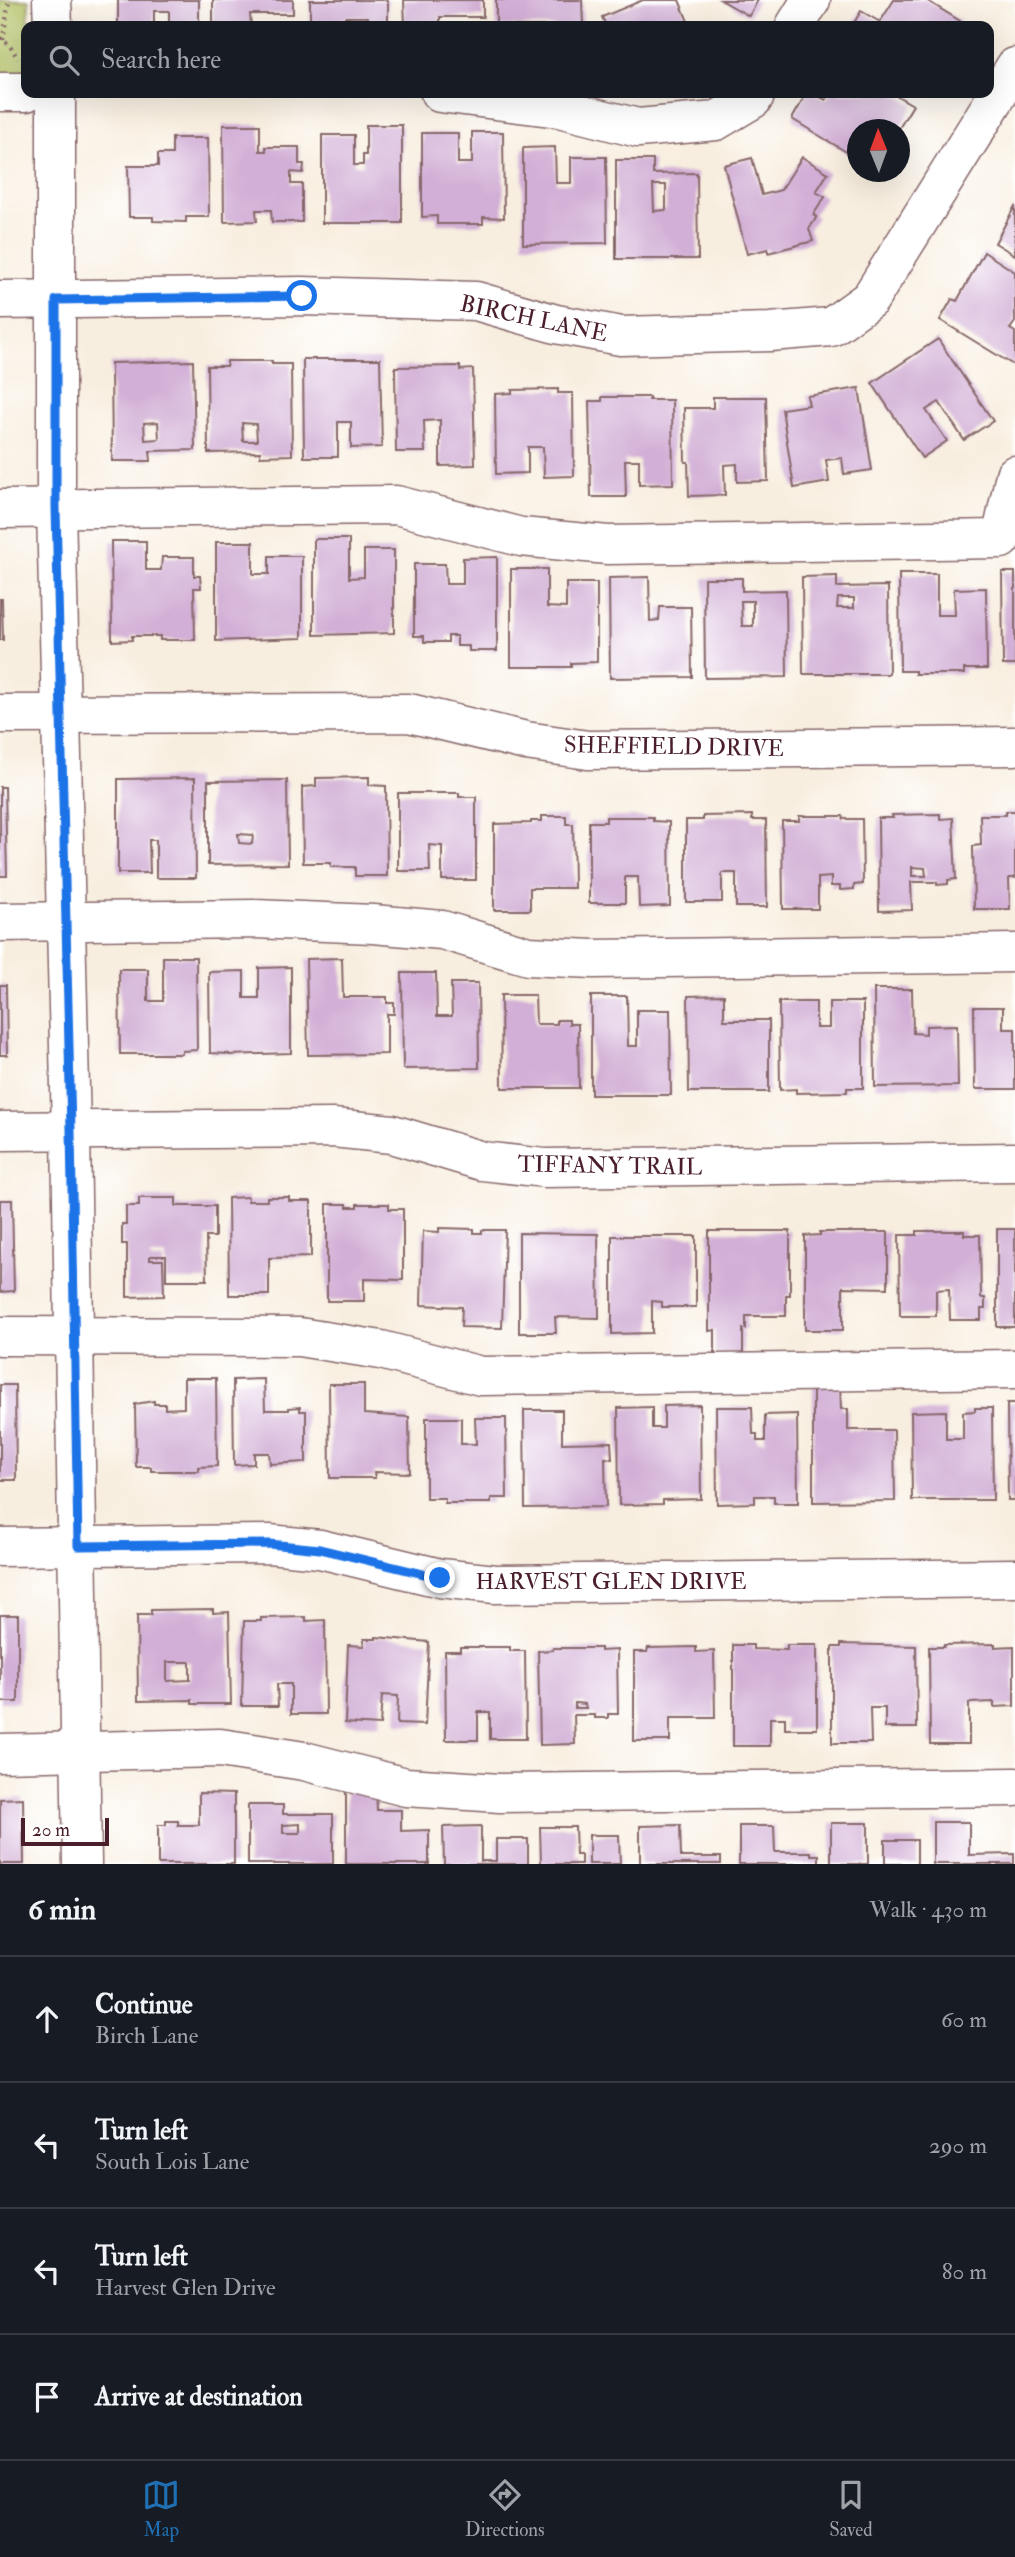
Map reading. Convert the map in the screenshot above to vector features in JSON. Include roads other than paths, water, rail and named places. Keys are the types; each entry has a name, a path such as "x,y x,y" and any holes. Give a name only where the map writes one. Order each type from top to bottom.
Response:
{"street":[{"path":"52,0 54,21"},
{"path":"798,21 811,0"},
{"name":"BIRCH LANE","path":"0,300 302,296 476,301 556,324 621,336 770,332 831,327 870,299 1015,67"},
{"path":"0,92 21,92"},
{"path":"56,98 56,508 75,1335 82,1864"},
{"path":"480,98 559,108 638,128 716,121 754,98"},
{"path":"0,509 396,505 521,537 608,545 1008,539 1015,475"},
{"name":"SHEFFIELD DRIVE","path":"0,715 409,713 526,741 588,750 1015,746"},
{"path":"0,922 254,919 373,924 442,930 528,956 594,959 1015,953"},
{"name":"TIFFANY TRAIL","path":"0,1131 333,1128 392,1134 482,1161 545,1168 1015,1162"},
{"path":"0,1336 299,1337 381,1350 481,1376 1015,1369"},
{"name":"HARVEST GLEN DRIVE","path":"0,1547 269,1544 320,1549 440,1578 495,1584 1015,1578"},
{"path":"0,1753 220,1748 304,1761 406,1787 500,1793 1015,1787"}]}
